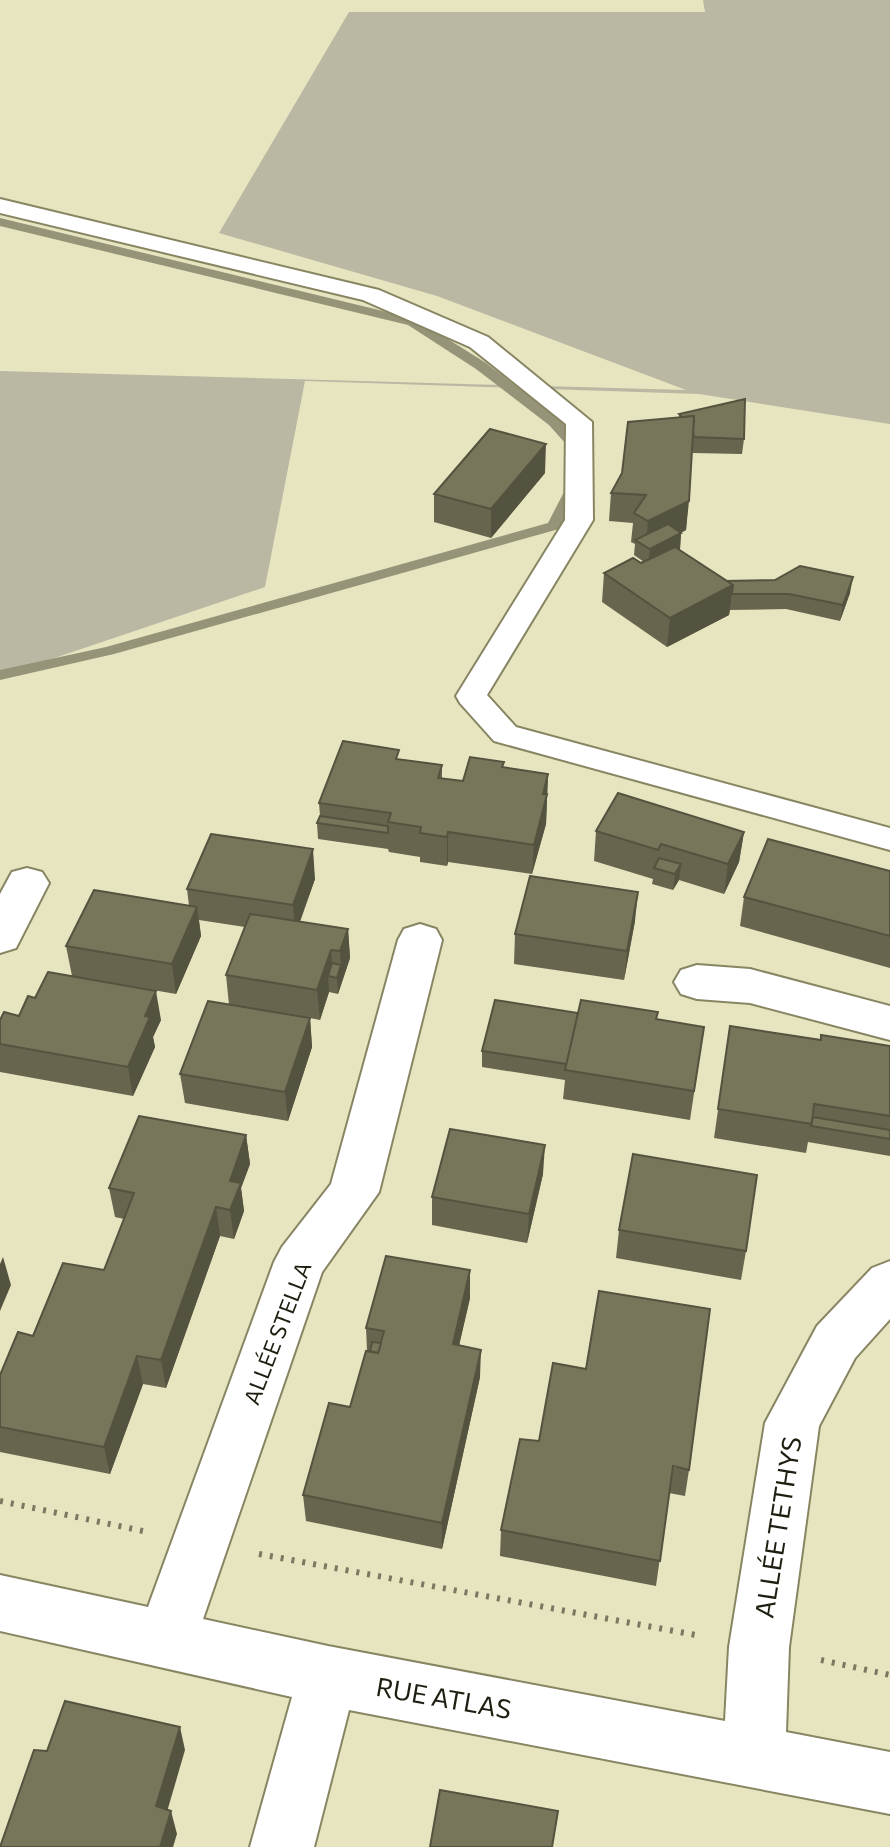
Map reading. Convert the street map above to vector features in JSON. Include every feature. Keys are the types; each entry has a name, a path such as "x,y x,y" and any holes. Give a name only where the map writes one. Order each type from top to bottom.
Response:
{"street":[{"path":"0,937 27,883"},
{"name":"ALLÉE STELLA","path":"166,1640 300,1262 354,1192 420,940"},
{"path":"697,982 750,986 890,1023"},
{"name":"ALLÉE TETHYS","path":"754,1755 759,1647 792,1423 836,1342 890,1283"},
{"name":"RUE ATLAS","path":"0,1603 328,1676 890,1783"},
{"path":"282,1847 328,1676"}],"lane":[{"path":"0,206 371,295 479,342 579,422 579,520 471,696 505,734 890,839"}],"path":[{"path":"0,1501 200,1543 759,1647 890,1675"}],"shaded area":[{"path":"703,0 890,0 890,424 699,394 305,381 265,587 31,666 0,672 0,371 686,390 437,296 219,233 349,12 705,12"}],"building":[{"path":"745,399 744,439 694,437 694,416 682,417 679,414"},
{"path":"694,416 689,501 648,521 634,513 646,495 611,493 622,473 628,422"},
{"path":"490,429 546,444 491,509 434,494"},
{"path":"668,524 681,533 650,549 635,540"},
{"path":"675,547 733,585 670,618 604,573 633,558 641,563"},
{"path":"800,566 853,577 843,605 789,594 732,594 733,585 727,581 775,580"},
{"path":"343,741 399,750 396,759 442,765 438,778 463,781 470,757 504,762 502,767 548,774 543,794 547,794 534,845 448,832 447,837 420,833 421,827 388,822 391,813 319,803"},
{"path":"618,793 744,832 728,864 661,844 658,850 596,831"},
{"path":"320,816 388,826 388,833 317,823"},
{"path":"211,834 313,849 293,905 187,889"},
{"path":"768,839 890,871 890,936 744,897"},
{"path":"659,858 681,864 675,874 654,868"},
{"path":"530,876 638,892 627,951 515,934"},
{"path":"94,890 197,907 172,964 66,946"},
{"path":"250,914 348,929 340,951 331,950 317,990 226,975"},
{"path":"332,963 341,965 337,978 328,976"},
{"path":"48,972 156,991 145,1016 150,1017 128,1067 0,1044 0,1020 4,1012 19,1016 28,996 35,998"},
{"path":"495,1000 578,1013 567,1064 482,1051"},
{"path":"581,1000 658,1012 656,1019 704,1027 694,1091 565,1070"},
{"path":"208,1001 310,1018 285,1092 180,1074"},
{"path":"730,1026 821,1040 821,1035 890,1046 890,1116 814,1104 812,1124 718,1109"},
{"path":"139,1116 246,1135 230,1181 241,1183 230,1210 216,1207 161,1360 137,1356 104,1447 0,1427 0,1375 18,1332 33,1336 63,1263 104,1270 134,1193 109,1188"},
{"path":"813,1117 890,1130 890,1139 811,1126"},
{"path":"450,1129 545,1145 529,1214 432,1197"},
{"path":"633,1154 757,1175 746,1251 619,1230"},
{"path":"386,1256 470,1270 453,1344 481,1350 442,1523 303,1495 329,1403 350,1407 366,1351 378,1353 384,1331 366,1328"},
{"path":"599,1291 710,1309 689,1470 673,1466 660,1561 501,1530 520,1439 539,1441 553,1363 586,1369"},
{"path":"372,1342 381,1343 378,1353 370,1351"},
{"path":"65,1701 180,1727 156,1806 171,1811 160,1847 0,1847 34,1750 47,1751"},
{"path":"440,1790 558,1811 552,1847 430,1847"}],"waterway":[{"path":"0,222 412,322 481,366 554,422 573,443 573,454"},
{"path":"0,675 108,651 554,526 572,490 572,480"}]}
